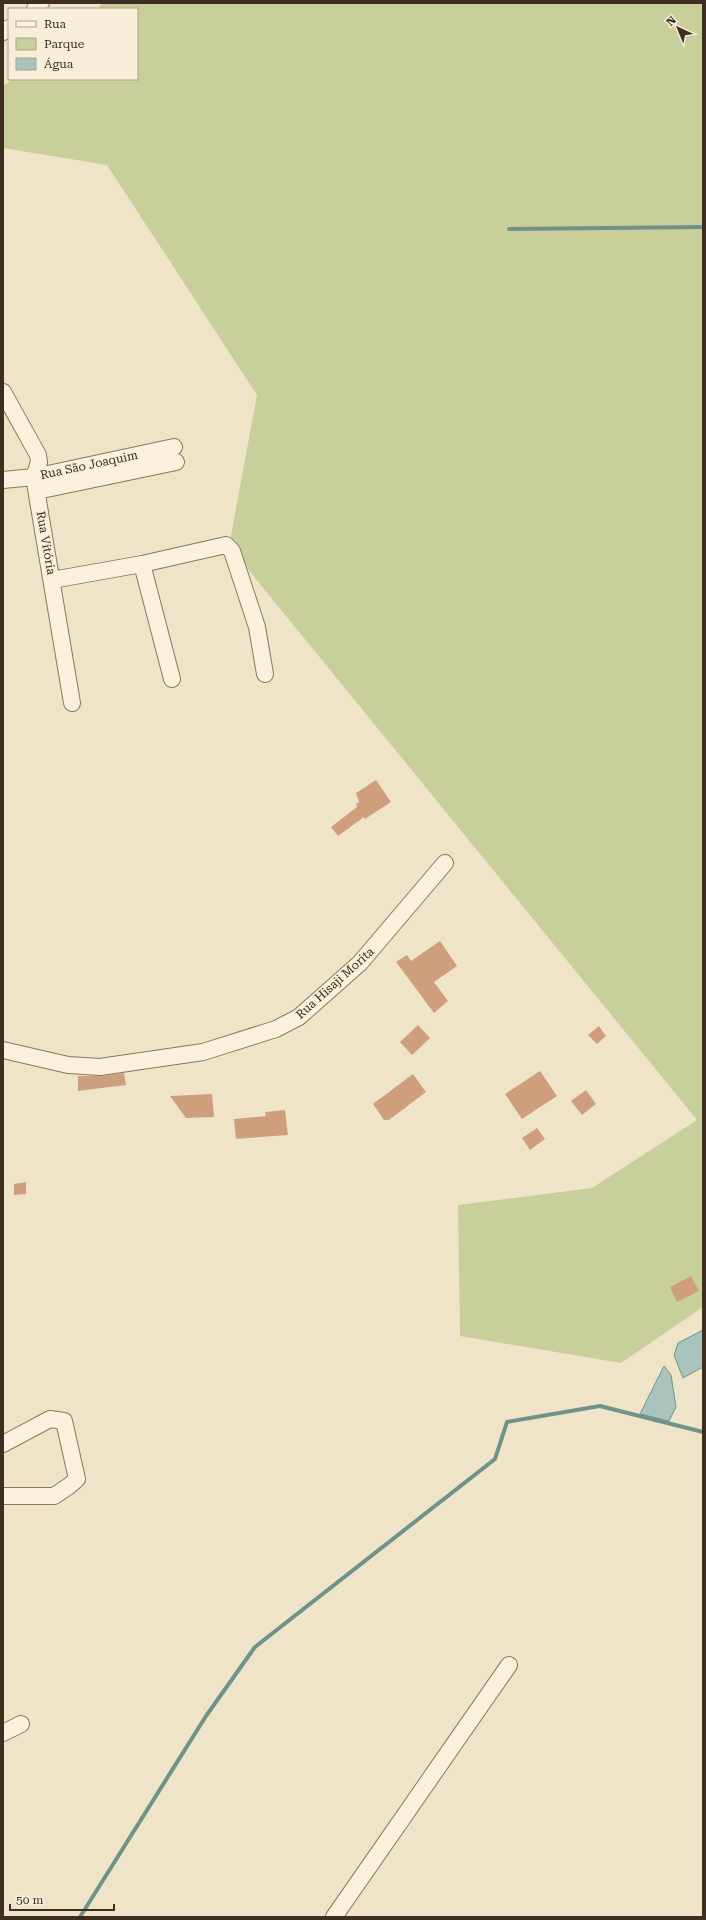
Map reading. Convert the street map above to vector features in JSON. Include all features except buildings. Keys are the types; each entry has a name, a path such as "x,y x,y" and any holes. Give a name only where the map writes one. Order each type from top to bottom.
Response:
{"street":[{"name":"Rua Vitória","path":"3,392 37,450 39,462 35,484 72,703"},
{"name":"Rua São Joaquim","path":"3,480 35,484 175,455"},
{"path":"52,580 142,564 220,545 226,545 230,548 257,627 265,674"},
{"path":"142,564 172,679"},
{"name":"Rua Hisaji Morita","path":"3,1050 68,1064 100,1067 203,1052 276,1029 299,1017 360,963 445,863"},
{"path":"3,1444 50,1420 64,1421 77,1479 54,1496 3,1496"},
{"path":"334,1917 510,1666"},
{"path":"3,1733 21,1724"}],"green space":[{"path":"102,3 703,3 703,1307 621,1363 460,1336 458,1205 592,1188 697,1120 229,546 257,395 107,165 3,148 3,86 12,80 138,80 138,8 99,8"}],"water":[{"path":"703,1330 703,1367 683,1378 674,1355 678,1343"},
{"path":"664,1366 671,1375 676,1407 669,1421 640,1414"}],"waterway":[{"path":"509,229 703,227"},
{"path":"80,1917 206,1716 255,1647 495,1459 507,1422 600,1406 703,1432"}]}
